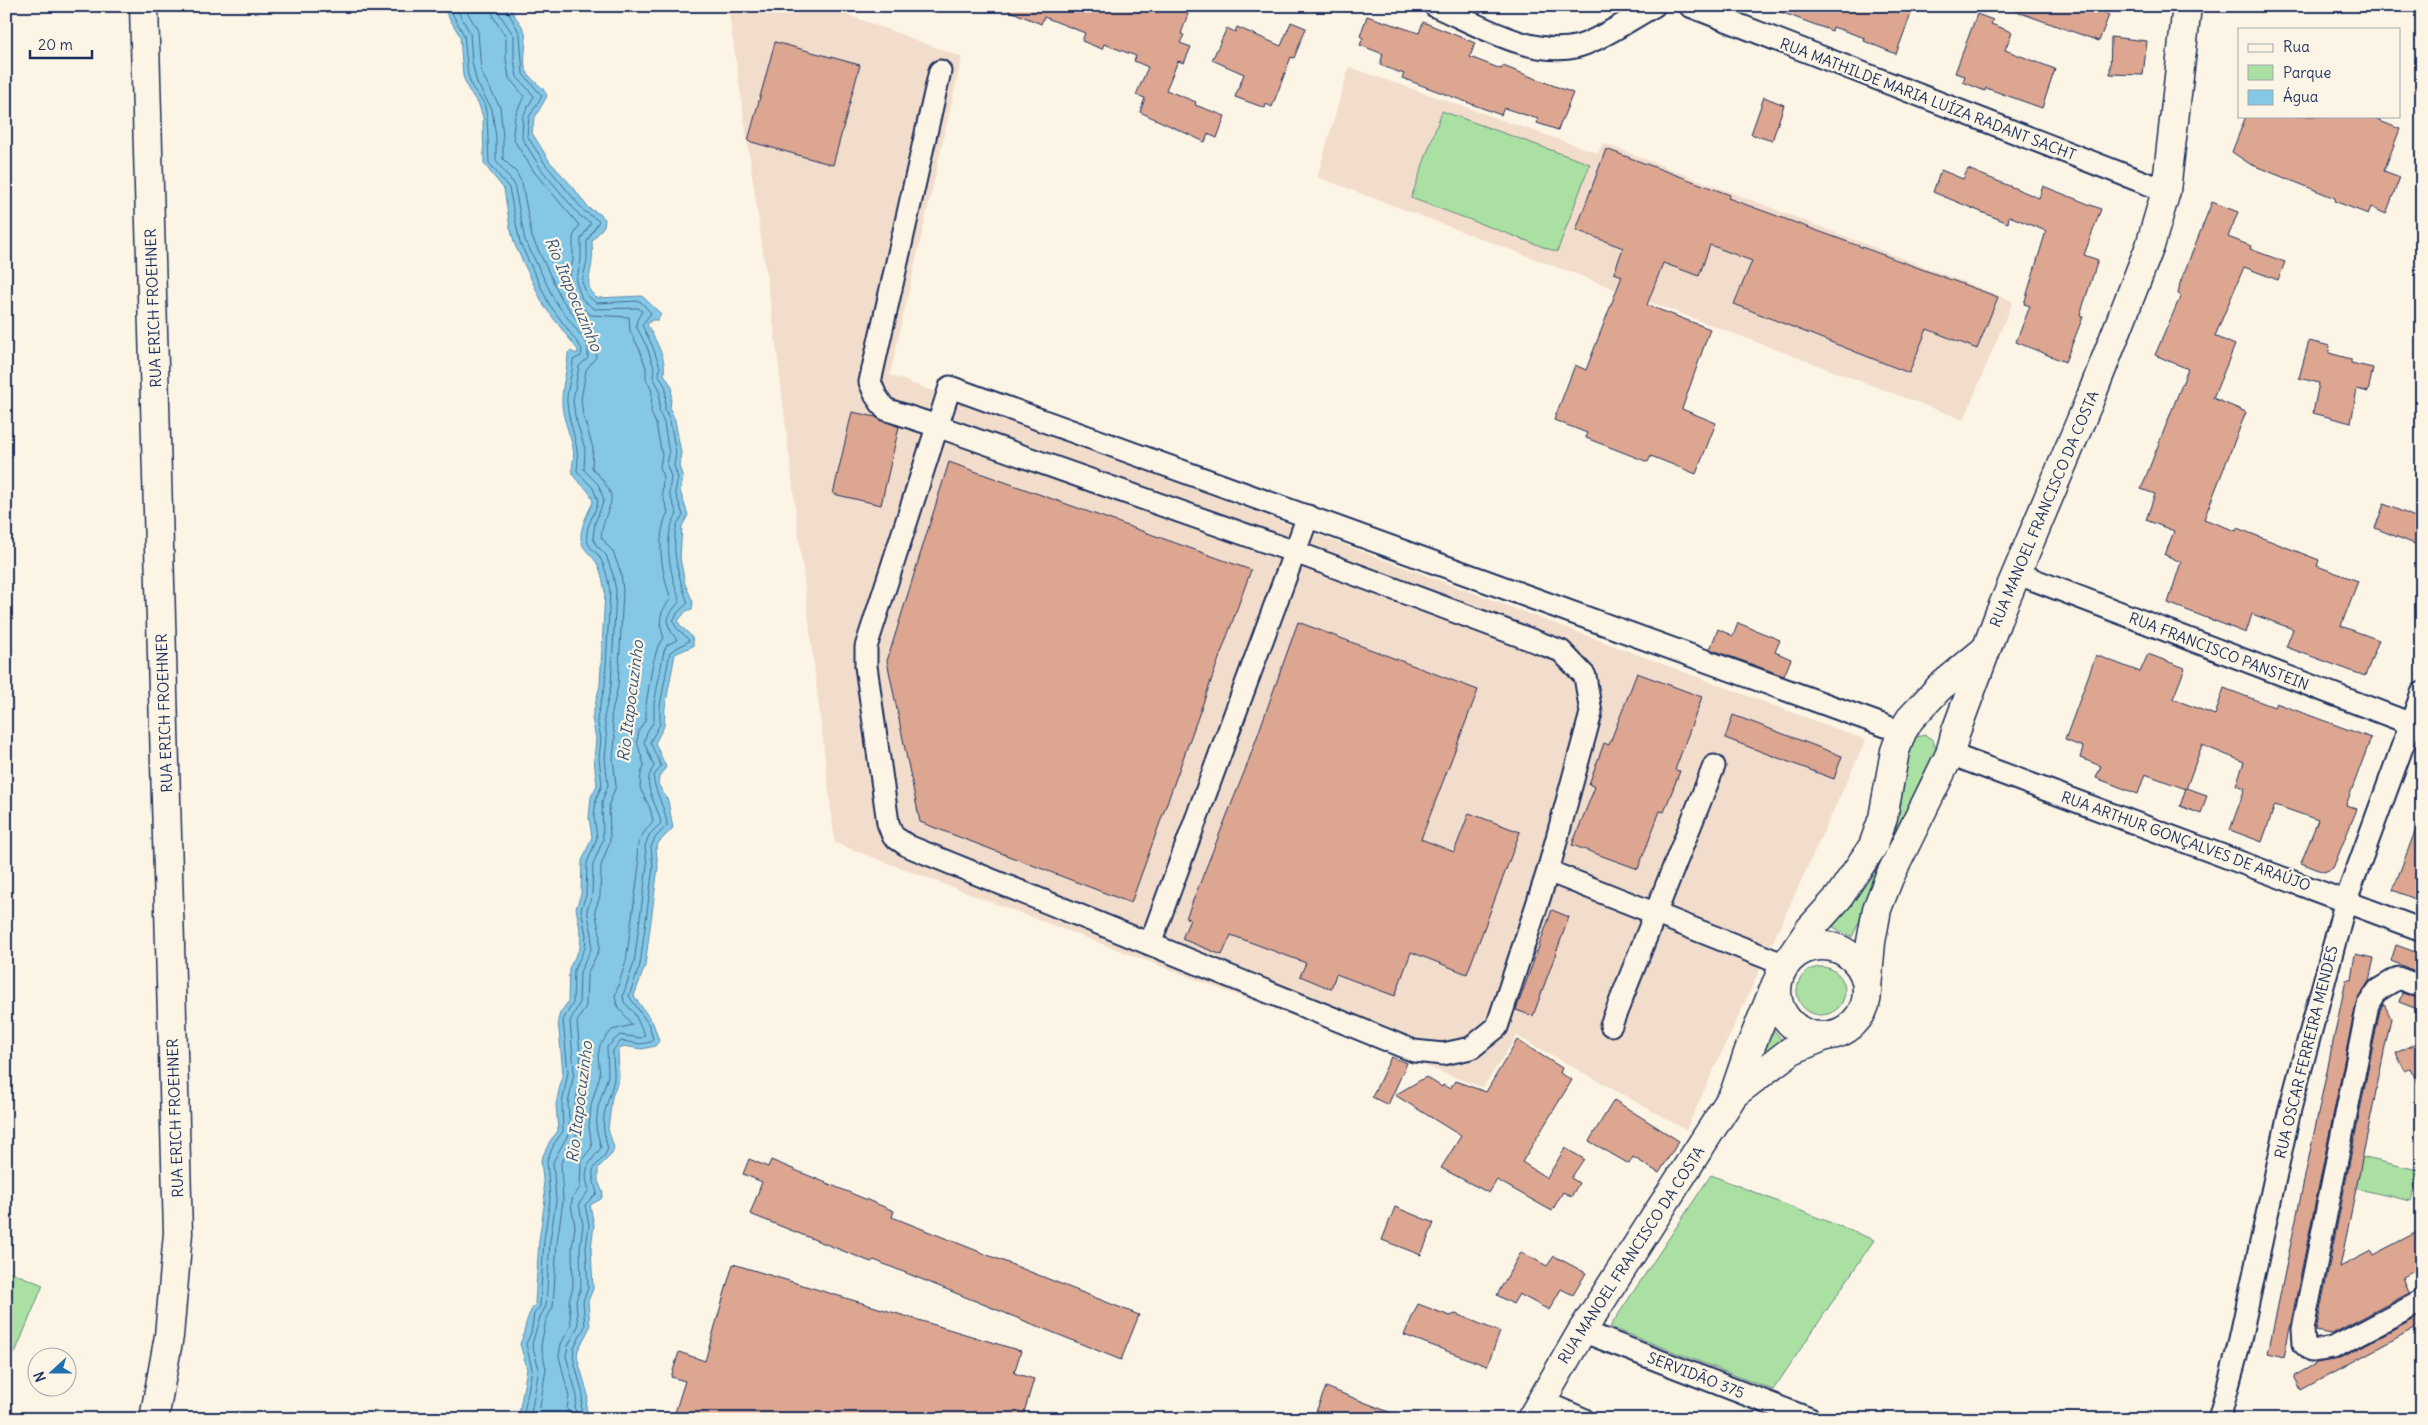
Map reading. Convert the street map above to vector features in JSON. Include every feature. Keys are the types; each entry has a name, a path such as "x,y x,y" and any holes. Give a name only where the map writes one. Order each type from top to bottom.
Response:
{"main road":[{"name":"RUA ERICH FROEHNER","path":"144,6 178,1233 169,1336 154,1419"},
{"name":"RUA MANOEL FRANCISCO DA COSTA","path":"1536,1410 1582,1331 1734,1094 1748,1053 1784,969 1810,929 1839,897 1873,846 1883,818 1895,752 1902,732 1919,710 1940,688 1987,648 2016,573 2136,286 2166,191 2187,6"},
{"path":"1868,988 1861,968 1844,951 1831,946 1816,946 1802,950 1784,969 1776,1000 1782,1014 1792,1026 1806,1034 1823,1037 1837,1034 1850,1026 1861,1014 1868,988 1871,942 1877,909 1892,872 1953,743 1987,648"},
{"path":"1919,710 1942,713 1950,720 1953,743"},
{"name":"RUA MANOEL FRANCISCO DA COSTA","path":"1734,1094 1792,1050 1823,1037"}],"street":[{"path":"1435,6 1528,46 1554,50 1580,45 1654,6"},
{"name":"RUA MATHILDE MARIA LUÍZA RADANT SACHT","path":"1690,6 2166,191"},
{"path":"940,71 870,382 876,396 885,409 937,426 1295,552 1561,651 1585,676 1591,713 1548,871 1497,1027 1471,1048 1443,1054 1414,1051 908,846 893,836 888,823 869,685 866,646 937,426 950,387 1902,732"},
{"path":"1150,944 1308,516"},
{"name":"RUA FRANCISCO PANSTEIN","path":"2016,573 2416,726"},
{"name":"RUA OSCAR FERREIRA MENDES","path":"2218,1419 2237,1353 2290,1109 2346,900 2416,726 2422,693"},
{"name":"RUA ARTHUR GONÇALVES DE ARAÚJO","path":"1953,743 2422,930"},
{"path":"1611,1025 1714,766"},
{"path":"1548,871 1656,914 1784,969"},
{"path":"2422,987 2398,978 2378,990 2368,1004 2303,1329 2304,1344 2312,1351 2334,1348 2422,1301"},
{"name":"SERVIDÃO 375","path":"1582,1331 1810,1419"},
{"path":"1536,1410 1583,1419"}],"shaded area":[{"path":"728,6 824,6 962,57 890,375 1866,740 1686,1130 1517,1036 1483,1088 835,843 775,336"},
{"path":"1349,67 1598,153 1603,143 2013,301 1964,420 1317,177"}],"green space":[{"path":"1442,111 1590,164 1557,252 1411,198"},
{"path":"1925,735 1933,740 1937,753 1866,899 1861,918 1852,937 1833,927 1845,909 1911,741 1916,737"},
{"path":"1821,967 1830,969 1838,974 1843,982 1845,991 1843,1000 1838,1008 1830,1013 1821,1015 1812,1013 1804,1008 1799,1000 1797,991 1799,982 1804,974 1812,969"},
{"path":"1772,1028 1782,1040 1750,1069"},
{"path":"2361,1157 2418,1170 2411,1201 2354,1188"},
{"path":"1711,1175 1874,1240 1773,1390 1610,1327"},
{"path":"6,1270 43,1285 15,1353 6,1353"}],"water":[{"name":"Rio Itapocuzinho","path":"442,6 509,6 524,29 526,38 525,68 547,96 534,119 532,133 550,162 573,187 588,208 605,219 604,226 592,241 590,290 597,298 642,296 661,314 658,320 652,320 647,324 662,355 664,374 672,387 670,409 675,420 681,453 679,466 683,478 680,491 688,515 682,526 680,558 685,584 693,602 692,609 686,611 678,621 692,638 693,646 675,654 665,707 664,726 655,743 666,767 659,777 658,784 668,801 673,828 659,842 656,848 658,867 645,966 634,996 653,1023 659,1041 655,1046 642,1049 623,1046 618,1051 619,1078 612,1097 608,1129 614,1148 612,1154 598,1168 598,1181 603,1193 601,1199 590,1205 594,1225 591,1248 593,1289 588,1301 590,1327 578,1350 577,1357 588,1395 586,1407 589,1419 518,1419 527,1369 520,1344 527,1319 535,1305 539,1240 545,1200 541,1160 550,1141 558,1131 556,1104 563,1073 558,1020 560,1013 568,1002 569,968 580,948 581,935 576,908 581,894 582,861 592,837 589,818 591,797 597,785 594,759 596,739 592,718 600,685 605,592 598,566 584,548 581,539 583,525 593,502 589,492 573,475 574,451 562,405 568,353 570,351 577,354 578,350 544,306 515,245 504,189 484,164 483,117 479,105 468,89 463,76 460,36"}],"building":[{"path":"998,6 1177,6 1189,11 1181,34 1184,35 1180,43 1191,47 1184,63 1178,61 1166,90 1196,102 1195,105 1225,116 1217,138 1208,134 1205,142 1140,112 1145,98 1136,95 1148,67 1134,61 1136,56 1104,44 1102,49 1082,41 1085,33 1044,17 1041,24"},
{"path":"1770,6 1914,6 1896,54 1864,41 1865,38 1833,27 1832,31 1770,8"},
{"path":"2013,6 2105,6 2103,12 2109,15 2099,41 2012,10"},
{"path":"1977,14 1993,20 1991,24 2012,32 2005,50 2055,69 2042,108 1986,88 1985,91 1963,82 1965,76 1955,73"},
{"path":"1367,16 1419,33 1423,22 1475,43 1470,57 1501,69 1503,66 1573,93 1558,130 1537,123 1538,119 1504,108 1501,115 1402,78 1404,74 1380,65 1383,54 1360,45 1363,38 1360,36"},
{"path":"1291,22 1306,28 1294,58 1291,57 1272,107 1266,104 1265,108 1235,97 1244,74 1212,60 1227,28 1235,32 1237,27 1281,46"},
{"path":"2111,37 2147,41 2143,75 2110,74"},
{"path":"775,42 860,65 833,165 748,141"},
{"path":"1764,97 1784,105 1772,141 1751,134"},
{"path":"2245,118 2372,118 2400,129 2384,171 2400,177 2386,214 2371,207 2368,214 2334,201 2335,198 2250,164 2232,152"},
{"path":"1606,149 1730,195 1728,198 1998,297 1977,349 1927,329 1909,373 1734,304 1752,261 1710,245 1699,276 1663,263 1647,305 1710,329 1682,409 1716,423 1696,474 1651,456 1648,462 1586,438 1587,433 1554,420 1575,365 1586,370 1622,276 1614,273 1623,248 1576,230"},
{"path":"1968,169 2039,198 2043,186 2101,209 2084,255 2098,260 2080,315 2083,317 2065,362 2016,342 2030,306 2024,304 2046,231 2009,216 2008,223 1933,192 1941,170 1963,179"},
{"path":"2212,202 2238,212 2228,237 2251,246 2250,249 2285,262 2278,280 2244,267 2215,336 2235,345 2213,398 2246,412 2204,519 2236,531 2237,528 2319,560 2317,566 2358,581 2341,626 2379,640 2365,676 2286,647 2293,629 2252,614 2246,633 2168,603 2181,562 2165,555 2174,531 2146,520 2155,494 2141,489 2188,369 2155,355 2181,295 2178,294 2180,283"},
{"path":"2309,341 2330,346 2329,353 2351,359 2351,363 2373,368 2368,392 2357,389 2351,423 2313,413 2319,383 2299,378"},
{"path":"852,412 876,417 899,427 881,505 833,494"},
{"path":"949,462 1251,570 1131,903 920,822 887,661"},
{"path":"2384,504 2422,520 2422,547 2375,528"},
{"path":"1298,622 1478,690 1421,839 1454,852 1469,813 1520,832 1467,974 1411,952 1395,996 1336,974 1331,989 1300,976 1306,963 1231,935 1222,955 1182,939 1190,919 1186,918 1247,765"},
{"path":"1738,623 1780,640 1775,652 1791,659 1784,676 1710,649 1718,629 1733,636"},
{"path":"2148,654 2185,668 2173,699 2215,715 2224,688 2274,707 2276,703 2371,738 2346,805 2357,809 2333,868 2324,872 2301,863 2318,820 2275,805 2262,842 2230,830 2245,788 2236,785 2244,762 2202,745 2186,789 2145,774 2138,794 2096,778 2101,766 2080,758 2083,747 2065,740 2096,655 2140,672"},
{"path":"1637,673 1702,697 1675,770 1680,771 1664,812 1660,811 1638,869 1572,845 1595,787 1589,784 1604,743 1609,745"},
{"path":"1733,715 1842,756 1834,779 1725,738"},
{"path":"2186,788 2207,795 2201,814 2180,806"},
{"path":"2420,818 2422,818 2422,902 2393,890"},
{"path":"1552,910 1569,917 1533,1016 1516,1010"},
{"path":"2396,945 2418,953 2422,947 2422,974 2391,961"},
{"path":"2355,954 2374,958 2369,981 2356,1003 2284,1357 2268,1353 2346,980 2351,980"},
{"path":"2402,993 2422,999 2422,1011 2399,1002"},
{"path":"2384,1004 2391,1018 2340,1267 2371,1251 2373,1255 2417,1232 2422,1241 2422,1267 2403,1277 2409,1293 2332,1334 2316,1331 2380,1010"},
{"path":"1517,1040 1562,1068 1560,1073 1572,1080 1522,1162 1547,1178 1565,1148 1584,1159 1571,1178 1579,1183 1571,1197 1563,1192 1552,1211 1497,1180 1489,1193 1441,1168 1461,1136 1395,1095 1426,1077 1442,1087 1443,1085 1450,1089 1455,1081 1486,1092"},
{"path":"2422,1040 2422,1091 2410,1068 2405,1071 2396,1053"},
{"path":"1391,1057 1407,1063 1388,1105 1372,1097"},
{"path":"1614,1100 1679,1141 1659,1173 1633,1157 1629,1164 1589,1141"},
{"path":"749,1159 768,1167 771,1160 894,1211 892,1217 1139,1315 1121,1360 874,1260 871,1262 750,1214 762,1182 743,1174"},
{"path":"1395,1207 1434,1223 1421,1255 1382,1240"},
{"path":"1521,1252 1547,1266 1554,1256 1586,1273 1573,1295 1561,1289 1549,1310 1519,1294 1513,1304 1497,1295"},
{"path":"733,1264 1021,1351 1014,1373 1034,1379 1022,1419 673,1419 685,1381 671,1377 679,1352 705,1361"},
{"path":"1418,1304 1450,1316 1456,1314 1500,1332 1487,1366 1404,1335"},
{"path":"2422,1315 2422,1324 2301,1390 2294,1376 2317,1363 2339,1359"},
{"path":"1326,1387 1404,1418 1404,1419 1313,1419"}]}
